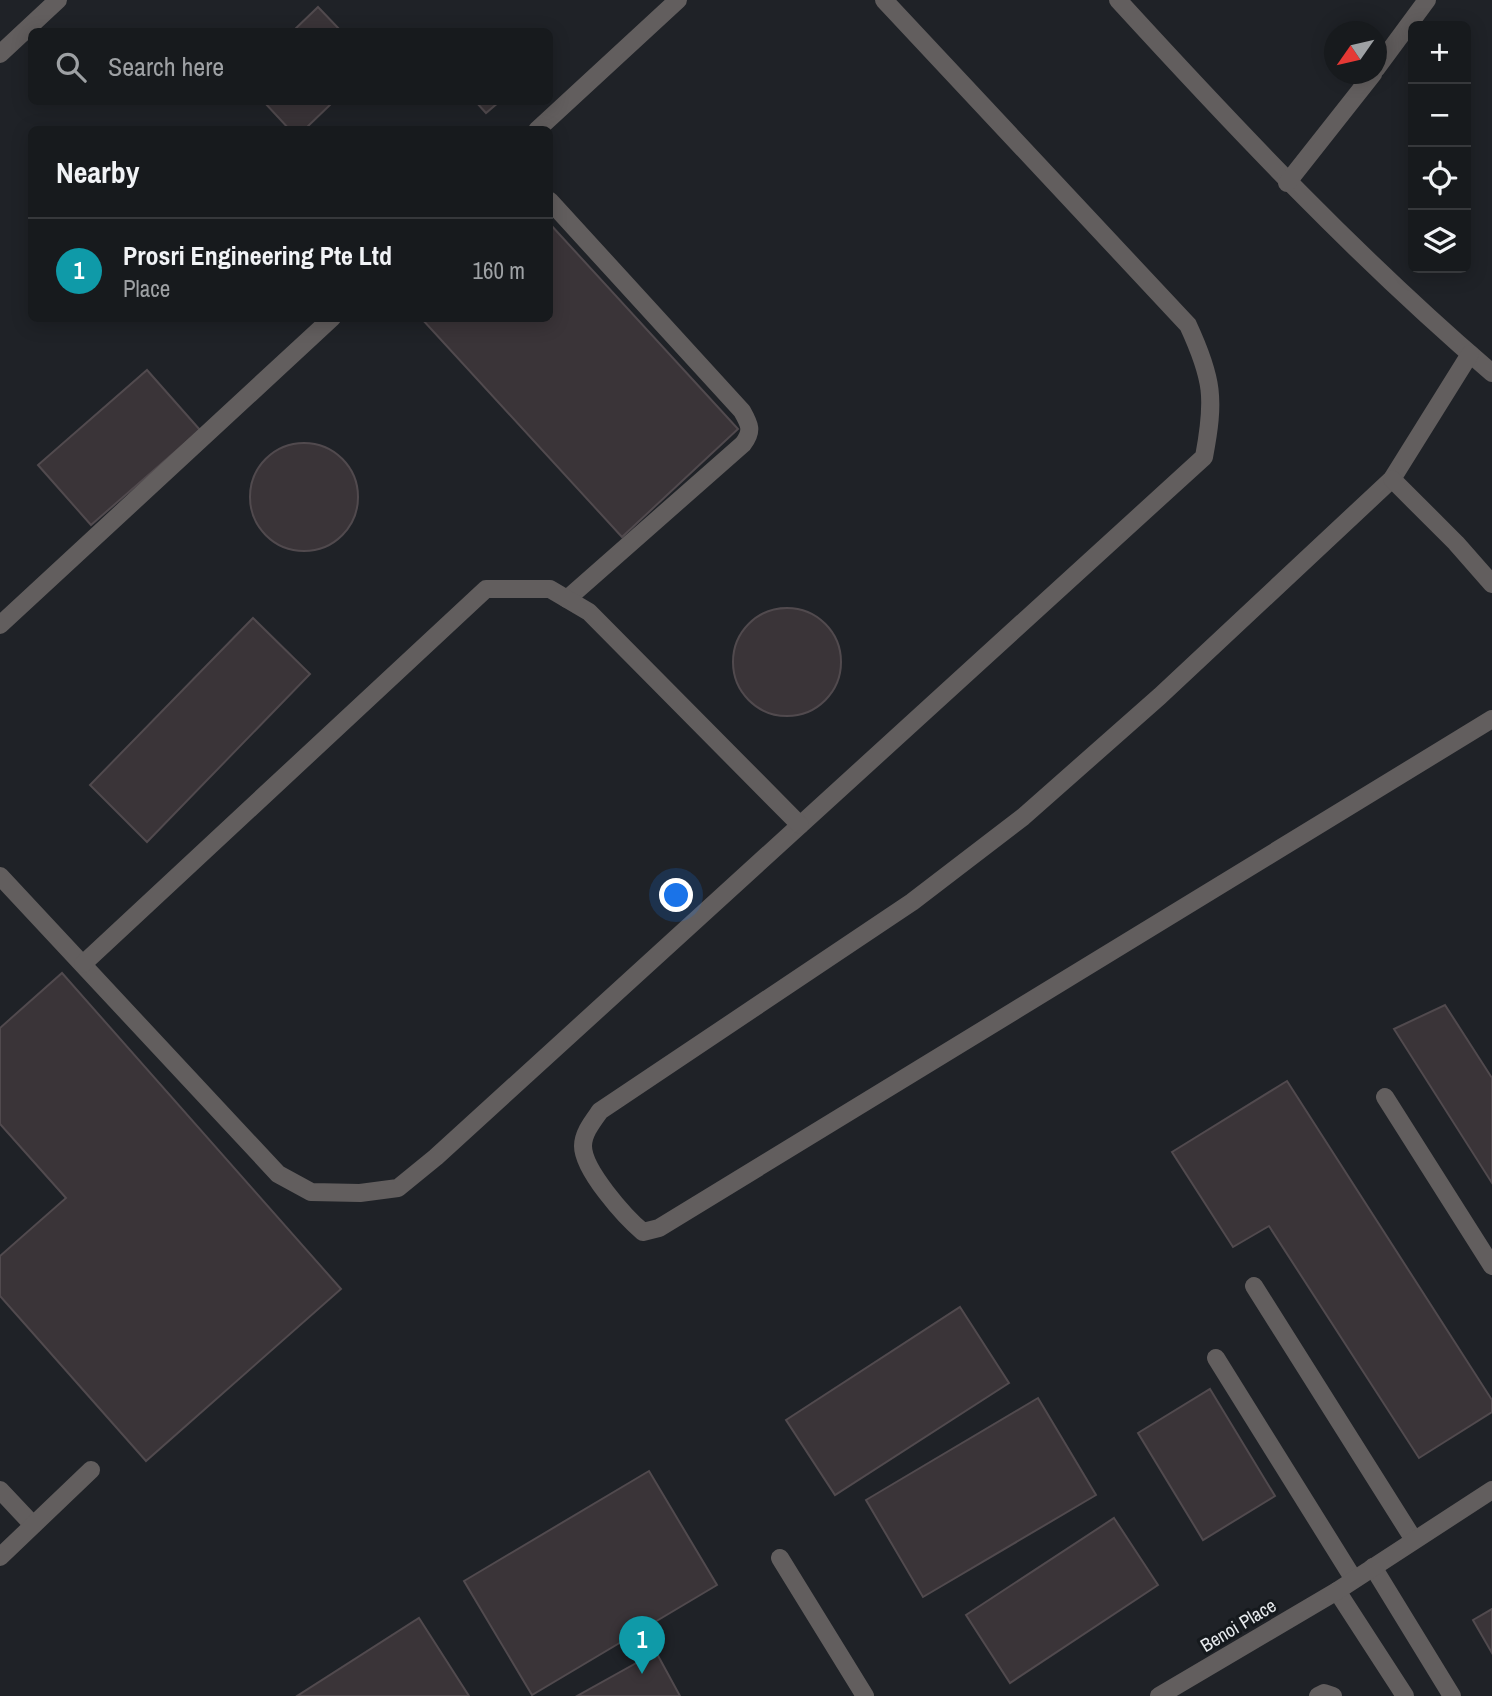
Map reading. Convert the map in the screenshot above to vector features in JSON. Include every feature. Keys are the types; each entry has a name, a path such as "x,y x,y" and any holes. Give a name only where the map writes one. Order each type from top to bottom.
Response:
{"street":[{"path":"0,54 58,0"},
{"path":"541,126 678,0"},
{"path":"0,876 278,1174 311,1192 360,1193 398,1188 436,1157 1203,457 1213,410 1205,360 1188,325 884,0"},
{"path":"1118,0 1287,183 1410,303 1492,373"},
{"path":"1387,55 1427,0"},
{"path":"1287,183 1365,84"},
{"path":"553,204 742,411 750,425 750,435 743,444 567,599"},
{"path":"0,625 328,322"},
{"path":"1470,354 1392,479 1160,696 1023,817 912,902 600,1111 588,1129 583,1146 588,1162 625,1217 643,1232 659,1228 1492,719"},
{"path":"1392,479 1456,543 1492,584"},
{"path":"83,964 486,589 550,589 589,612 800,825"},
{"path":"1385,1097 1492,1266"},
{"path":"1254,1286 1413,1540"},
{"path":"1216,1358 1353,1578"},
{"path":"0,1557 91,1470"},
{"path":"0,1490 33,1525"},
{"name":"Benoi Place","path":"1159,1696 1338,1591 1353,1578 1492,1490"},
{"path":"779,1558 865,1696"},
{"path":"1373,1567 1452,1696"},
{"path":"1338,1591 1405,1696"},
{"path":"1318,1696 1324,1693 1333,1696"}],"building":[{"path":"318,7 338,28 296,28"},
{"path":"267,105 330,105 308,126 286,126"},
{"path":"479,105 495,105 486,113"},
{"path":"553,227 738,429 622,537 425,322 553,322"},
{"path":"147,370 200,430 91,525 38,465"},
{"path":"304,443 325,447 342,459 354,476 358,497 354,518 342,535 325,547 304,551 283,547 266,535 254,518 250,497 254,476 266,459 283,447"},
{"path":"787,608 808,612 825,624 837,641 841,662 837,683 825,700 808,712 787,716 766,712 749,700 737,683 733,662 737,641 749,624 766,612"},
{"path":"253,618 310,674 147,842 90,785"},
{"path":"62,973 341,1289 146,1461 0,1296 0,1256 66,1198 0,1124 0,1028"},
{"path":"1445,1005 1492,1078 1492,1183 1394,1029"},
{"path":"1287,1081 1492,1400 1492,1412 1419,1458 1269,1226 1233,1247 1172,1152"},
{"path":"960,1307 1009,1383 835,1495 786,1420"},
{"path":"1210,1389 1275,1496 1203,1540 1138,1433"},
{"path":"1038,1398 1096,1495 923,1597 866,1500"},
{"path":"649,1471 717,1585 532,1695 464,1581"},
{"path":"1114,1518 1158,1585 1010,1683 966,1615"},
{"path":"1492,1609 1492,1653 1473,1620"},
{"path":"419,1618 469,1696 297,1696"},
{"path":"656,1652 680,1696 577,1696"}],"place":[{"name":"Prosri Engineering Pte Ltd","path":"642,1674"}]}
